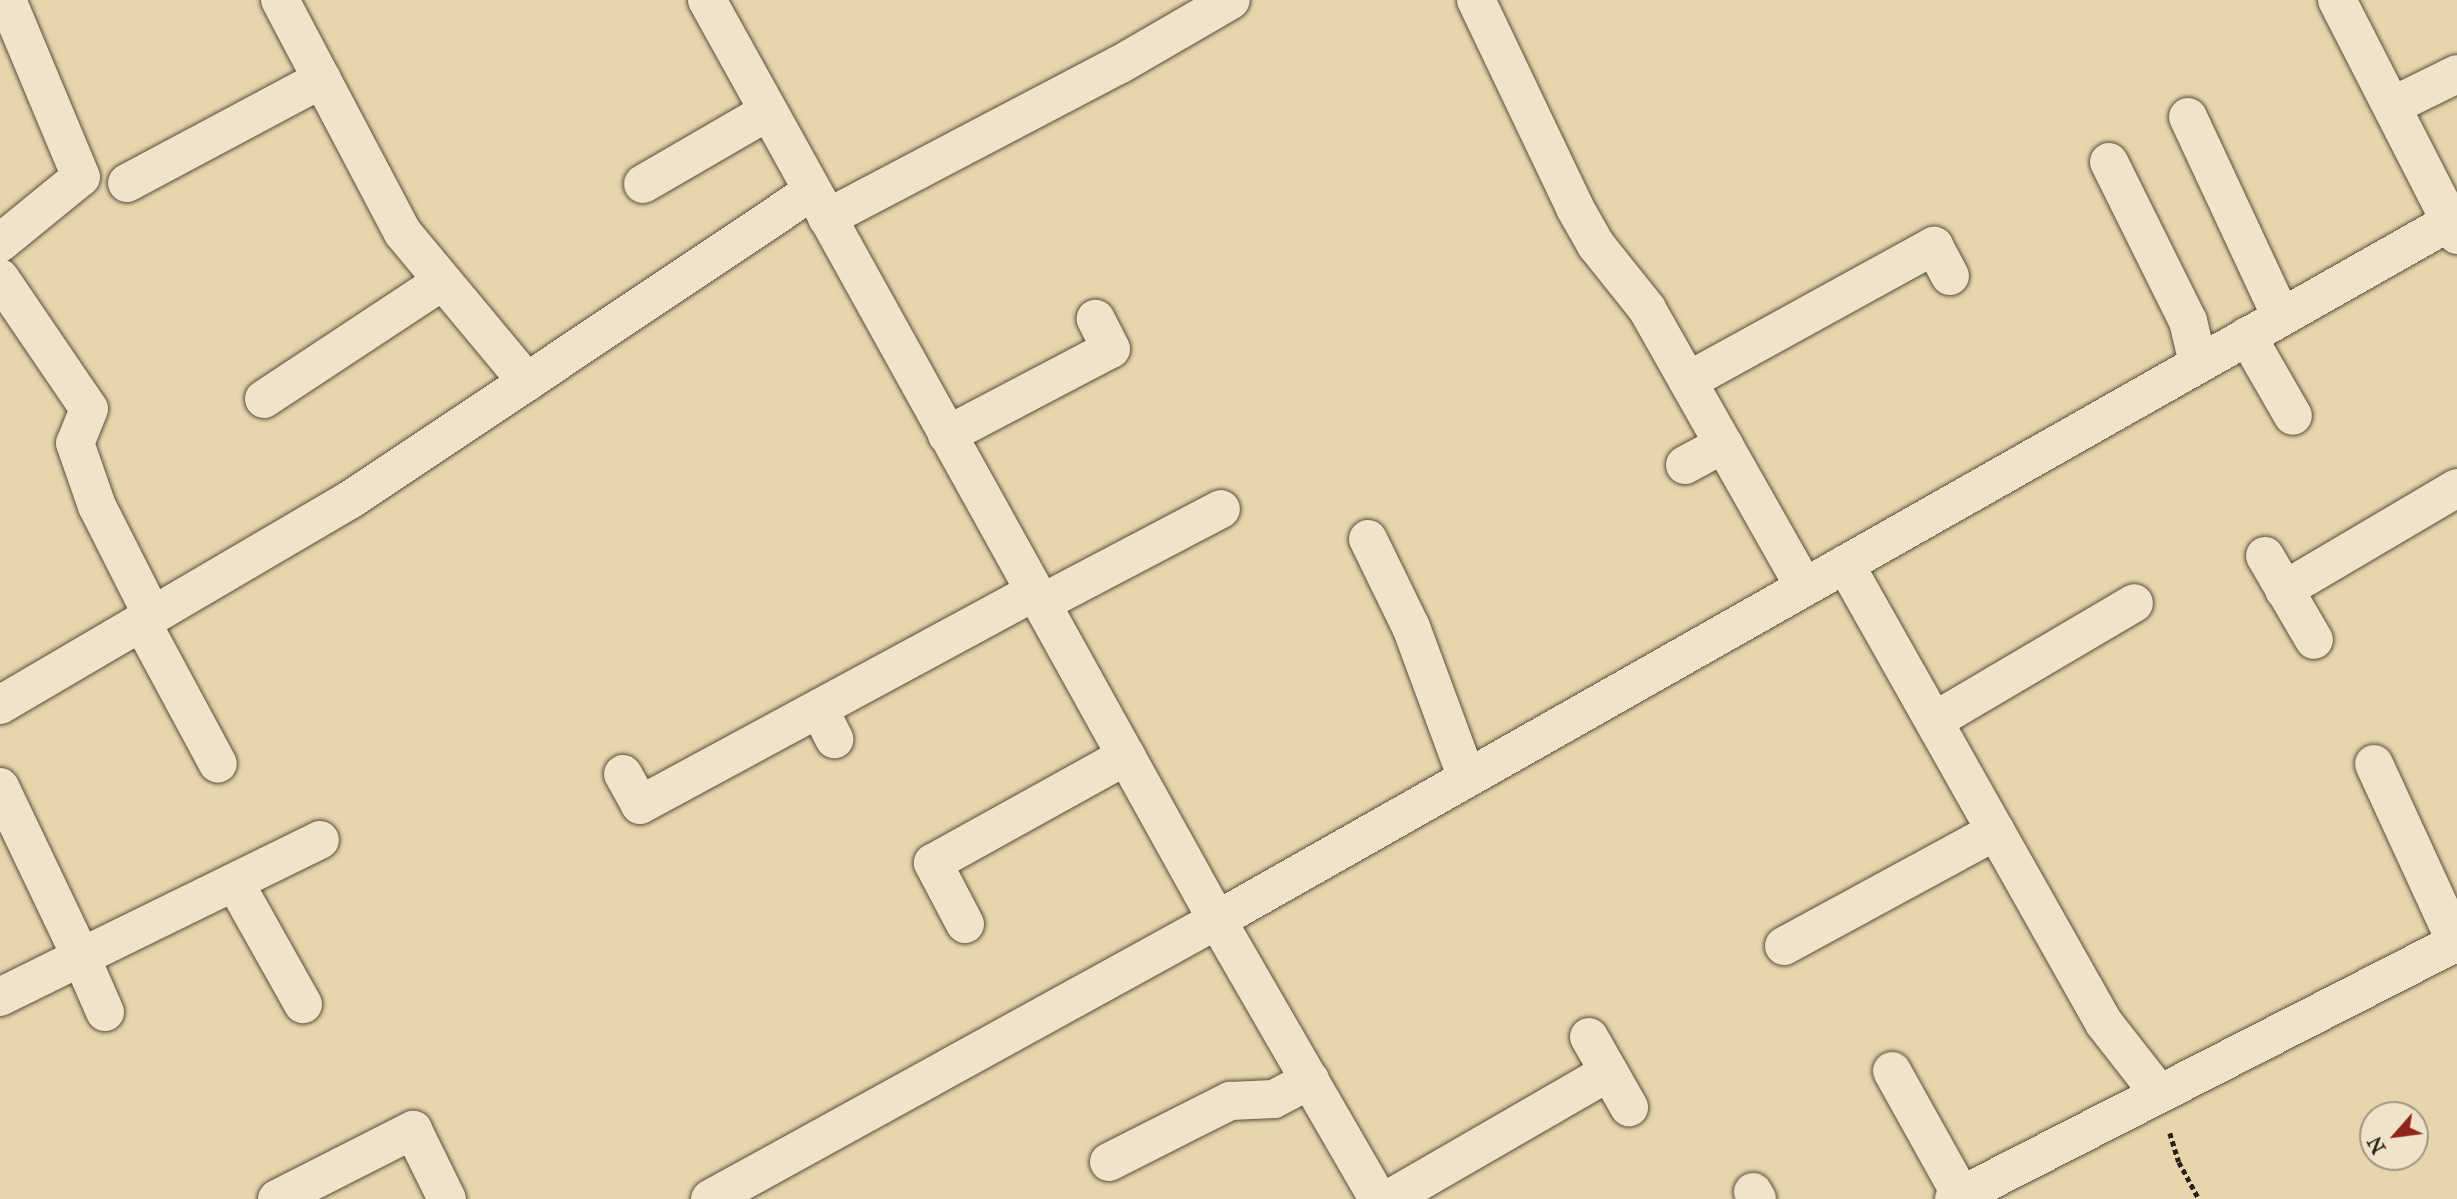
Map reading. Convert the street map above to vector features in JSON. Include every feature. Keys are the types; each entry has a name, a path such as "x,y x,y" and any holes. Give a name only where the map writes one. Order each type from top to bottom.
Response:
{"street":[{"path":"0,243 80,177 7,0"},
{"path":"280,0 403,233 527,382"},
{"path":"706,0 1217,920 1378,1199"},
{"path":"0,705 350,499 527,382 819,205 1188,11 1231,0"},
{"path":"1476,0 1575,208 1596,245 1647,309 1804,586"},
{"path":"710,1199 1217,920 2281,316 2455,225 2337,0"},
{"path":"2392,106 2457,74"},
{"path":"127,183 322,79"},
{"path":"643,184 767,112"},
{"path":"2188,117 2281,316"},
{"path":"2109,162 2188,321 2198,363"},
{"path":"1688,381 1934,246 1950,275"},
{"path":"0,278 89,409 75,443 97,506 146,618 218,764"},
{"path":"264,399 443,281"},
{"path":"947,435 1111,349 1096,319"},
{"path":"2247,336 2293,416"},
{"path":"1685,465 1724,444"},
{"path":"2284,590 2457,488"},
{"path":"623,774 640,805 827,724 1038,597 1221,509"},
{"path":"1368,539 1411,627 1468,778"},
{"path":"2265,556 2314,640"},
{"path":"1845,564 2104,1023 2158,1092"},
{"path":"1934,721 2134,603"},
{"path":"965,924 933,863 1126,756"},
{"path":"1892,1072 1958,1197 2158,1092 2456,942 2374,764"},
{"path":"0,787 105,1012"},
{"path":"1784,946 1996,831"},
{"path":"0,997 320,840"},
{"path":"235,883 303,1004"},
{"path":"1589,1037 1629,1107"},
{"path":"1389,1199 1609,1072"},
{"path":"1109,1162 1230,1101 1275,1099 1310,1080"},
{"path":"277,1199 413,1130 447,1199"}],"path":[{"path":"2158,1092 2179,1162 2199,1199"}]}
